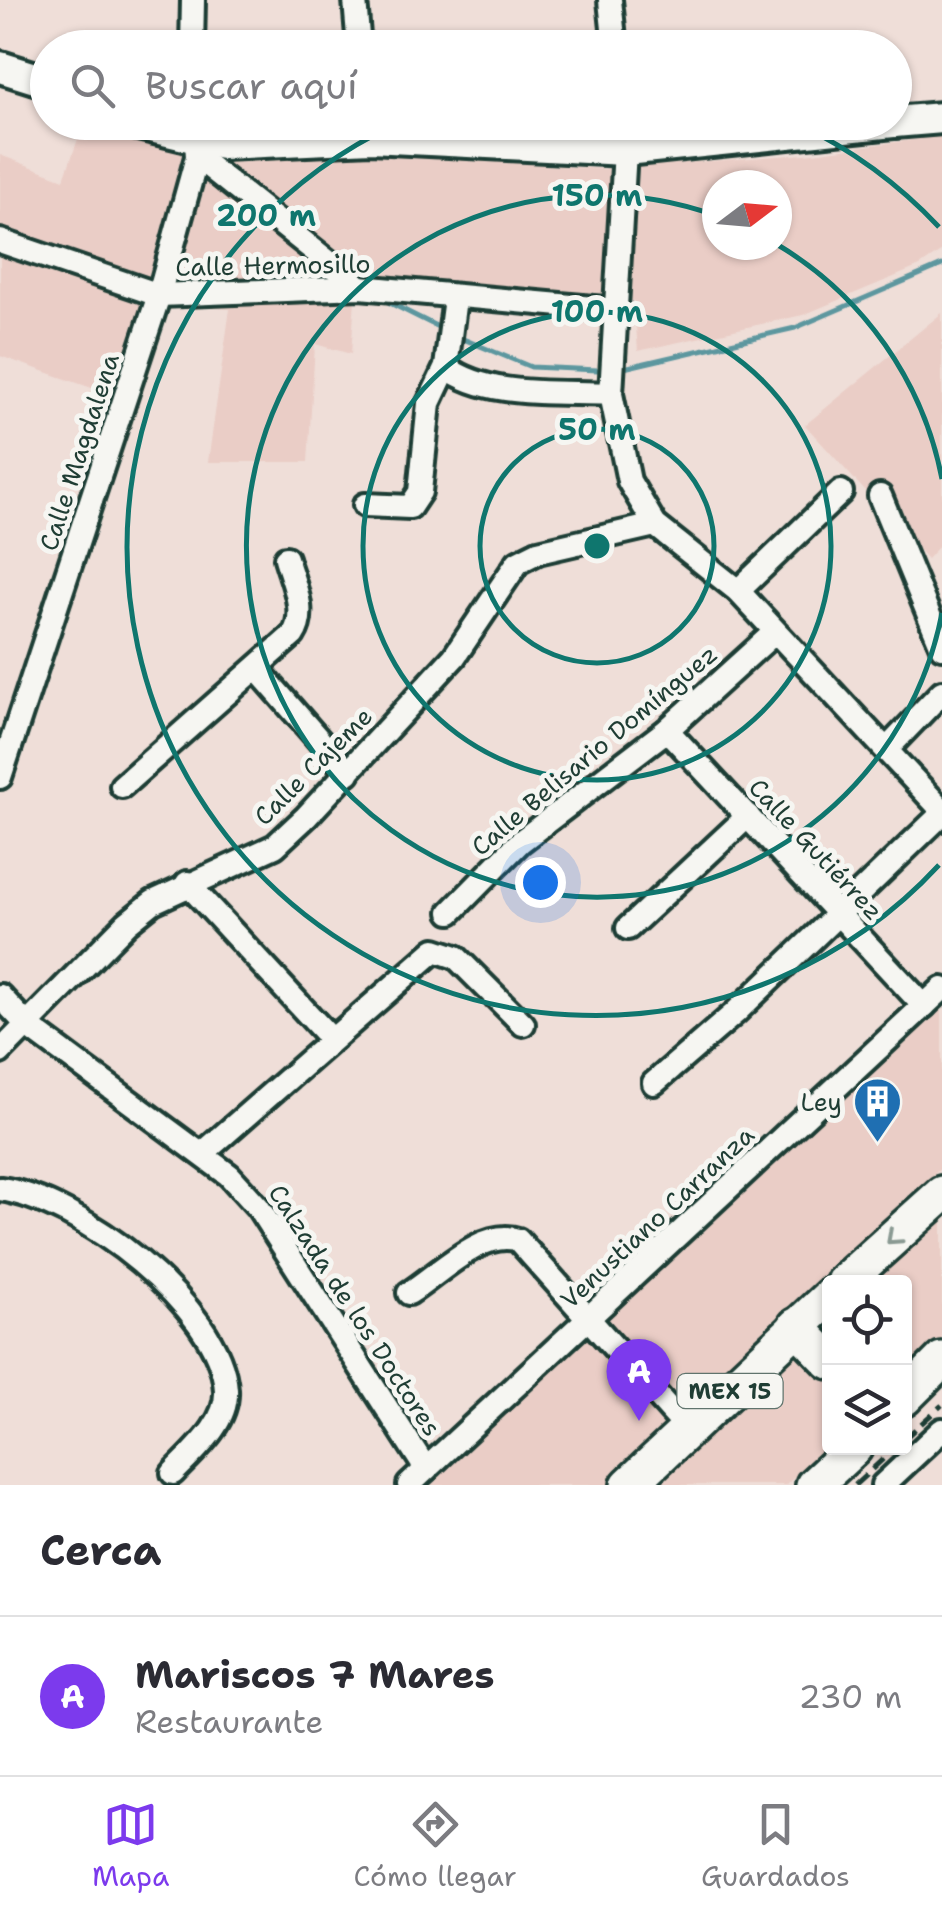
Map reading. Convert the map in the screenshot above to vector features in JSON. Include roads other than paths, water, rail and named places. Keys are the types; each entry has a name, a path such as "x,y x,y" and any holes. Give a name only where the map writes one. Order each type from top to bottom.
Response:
{"highway":[{"path":"852,1275 942,1194"},
{"name":"MEX 15","path":"628,1485 822,1303"},
{"path":"796,1326 822,1353"},
{"path":"912,1390 938,1366"},
{"path":"814,1485 846,1455"}],"main road":[{"path":"912,120 942,118"}],"street":[{"path":"192,30 193,0"},
{"path":"355,0 358,30"},
{"path":"610,0 613,30"},
{"name":"Calle Magdalena","path":"0,778 159,295 188,140"},
{"path":"199,140 360,288"},
{"path":"624,140 611,394 630,481 654,525 738,590 942,812 839,914 654,1083"},
{"name":"Calle Hermosillo","path":"0,241 159,295 360,288 616,310"},
{"path":"365,505 410,507 416,502 423,477 431,392 446,367 455,298"},
{"path":"446,367 460,378 486,385 611,394"},
{"path":"738,590 841,492"},
{"path":"880,496 942,647"},
{"name":"Calle Cajeme","path":"0,1052 29,1027 126,923 186,883 274,846 348,773 454,657 518,562 538,552 654,525"},
{"path":"122,786 299,626 300,605 286,558"},
{"name":"Calle Belisario Domínguez","path":"451,912 520,842 668,730 775,632"},
{"path":"257,668 348,773"},
{"path":"886,749 942,692"},
{"name":"Calle Gutiérrez","path":"668,730 924,1006"},
{"path":"628,928 748,816"},
{"path":"186,883 331,1039"},
{"path":"202,1154 436,950 456,957 522,1024"},
{"name":"Venustiano Carranza","path":"418,1477 942,989"},
{"name":"Calzada de los Doctores","path":"0,996 29,1027 202,1154 258,1206 418,1477"},
{"path":"0,1189 46,1202 160,1275 210,1345 226,1392 223,1410 174,1472"},
{"path":"409,1293 488,1238 506,1236 531,1252 688,1430"},
{"path":"882,1485 942,1431"}],"waterway":[{"path":"624,368 795,328 942,265"},
{"path":"380,298 446,331"},
{"path":"456,336 531,367 598,370"}],"railway":[{"path":"912,1432 942,1405"},
{"path":"855,1485 887,1455"}],"place":[{"name":"Ley","path":"877,1144"},
{"name":"Mariscos 7 Mares","path":"639,1421"}]}
